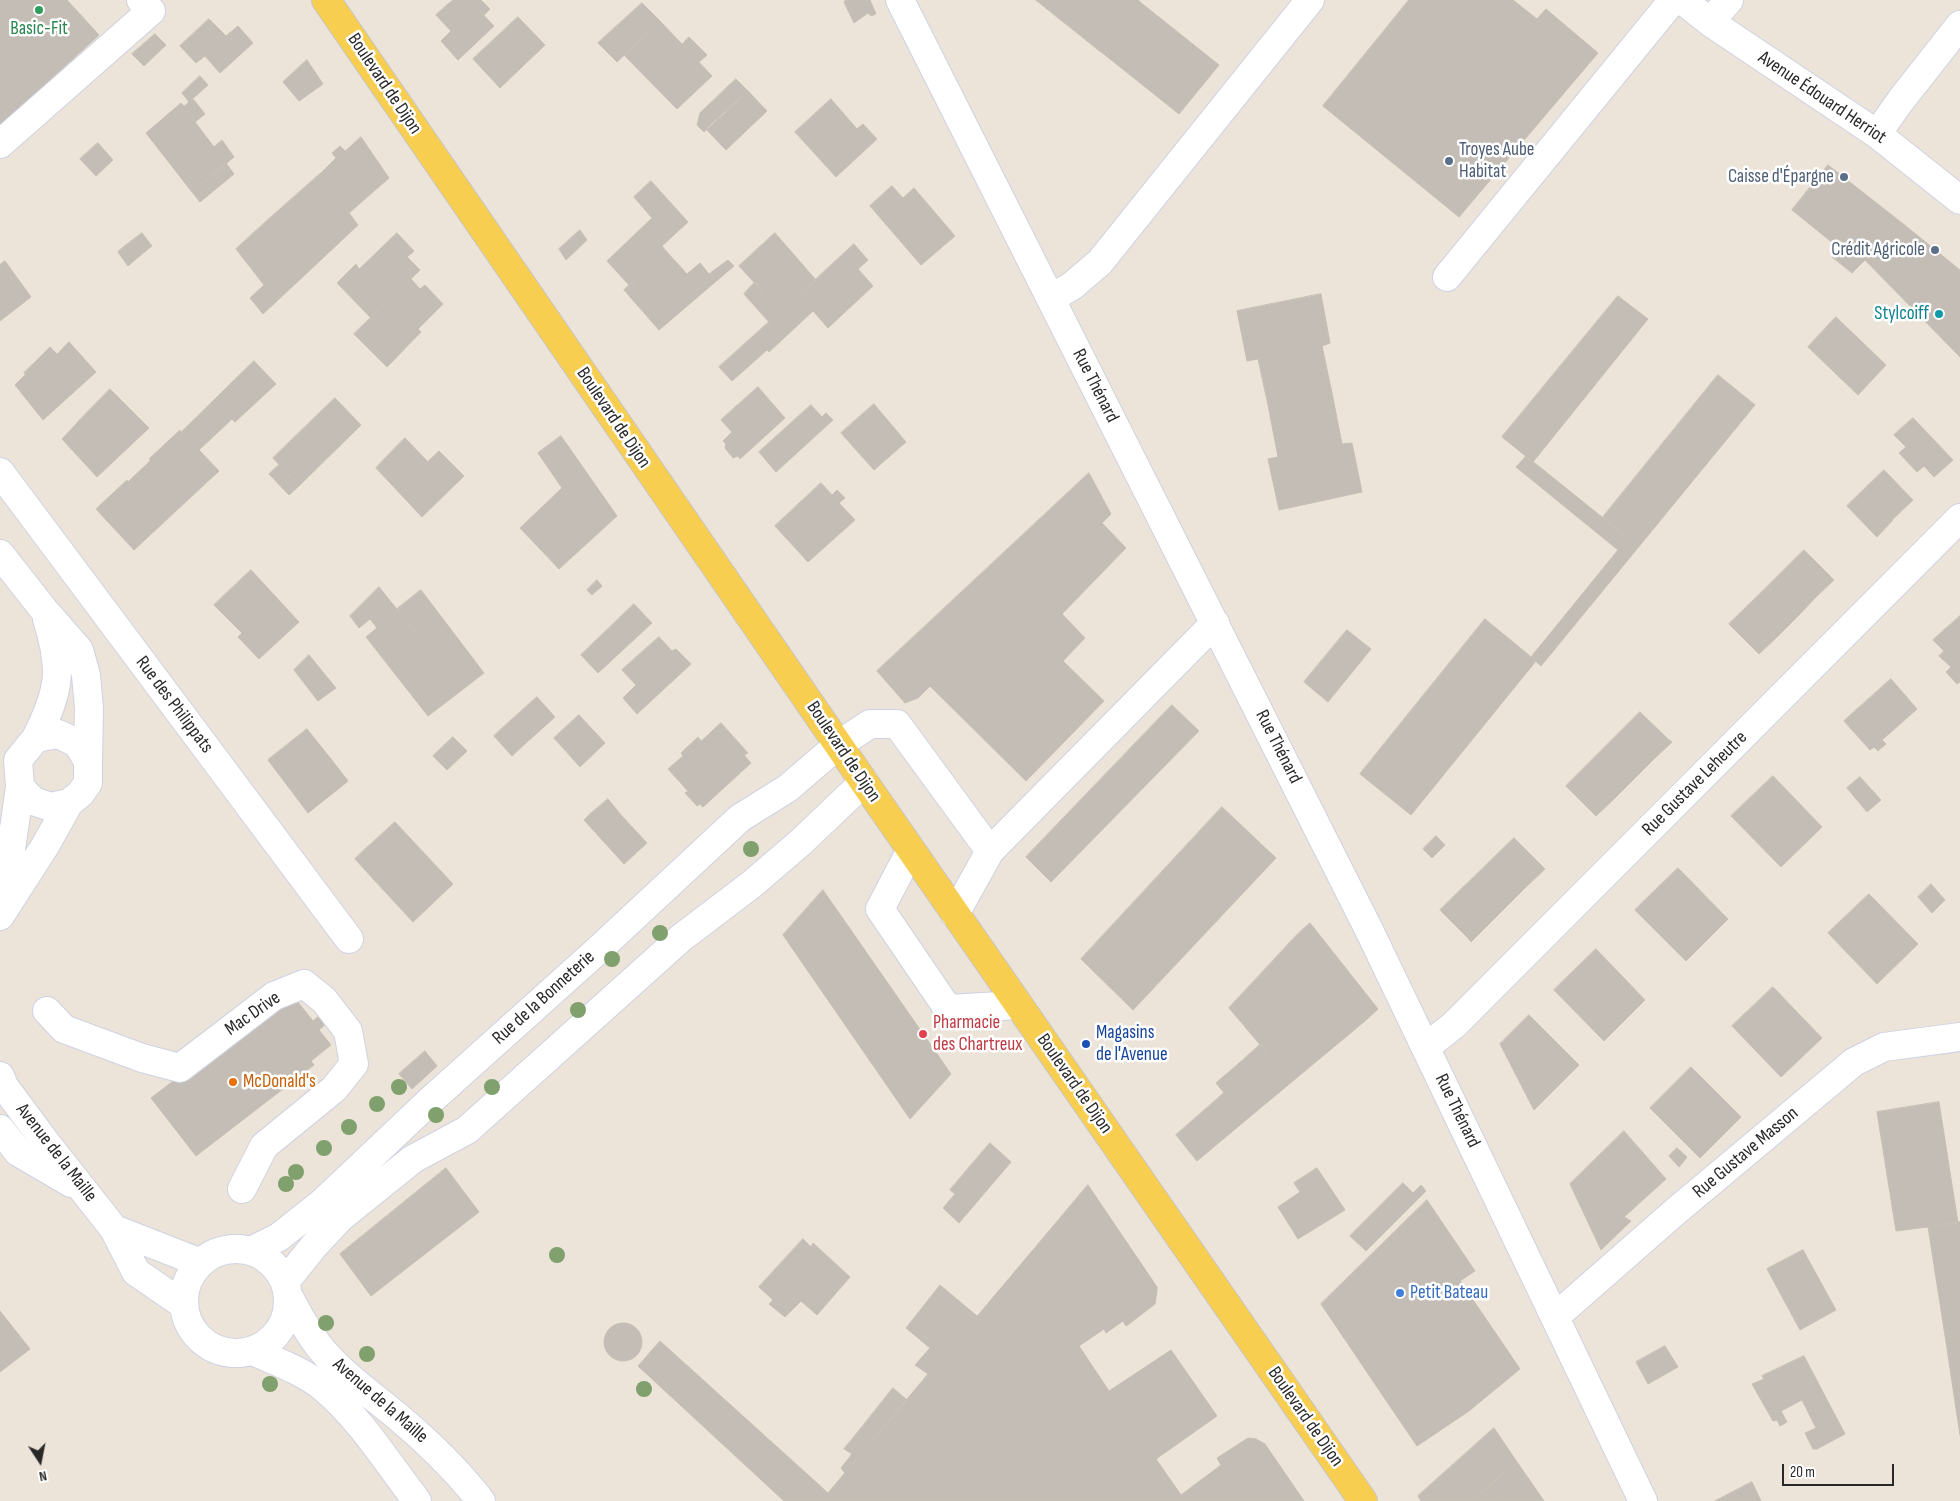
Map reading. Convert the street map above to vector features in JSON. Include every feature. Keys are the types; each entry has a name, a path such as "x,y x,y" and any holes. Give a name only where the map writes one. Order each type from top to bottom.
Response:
{"main road":[{"name":"Boulevard de Dijon","path":"326,0 838,745 1363,1501"}],"street":[{"name":"Rue Thénard","path":"900,0 1370,932 1643,1501"},
{"path":"1050,298 1072,286 1100,262 1310,0"},
{"path":"1448,277 1673,0"},
{"name":"Avenue Édouard Herriot","path":"1682,0 1710,22 1877,134 1960,200"},
{"path":"1710,22 1729,0"},
{"path":"0,144 151,4"},
{"path":"1877,134 1901,100 1960,25"},
{"name":"Rue des Philippats","path":"0,472 349,939"},
{"name":"Rue Gustave Leheutre","path":"1426,1047 1454,1025 1960,518"},
{"path":"0,554 44,610 79,650 86,675 89,708 88,783 80,794 69,803 45,846 0,916"},
{"path":"0,902 8,870 20,787 18,760 36,738 49,712 56,692 58,667 55,645 44,610"},
{"path":"955,914 990,851 1215,624"},
{"name":"Rue de la Bonneterie","path":"251,1251 278,1237 322,1203 740,818 788,788 838,745 870,724 897,724 990,851"},
{"path":"36,738 58,734 77,743 88,761"},
{"path":"287,1289 313,1246 342,1217 413,1159 467,1130 681,938 752,884 801,842 864,782"},
{"path":"20,787 33,801 51,807 69,803"},
{"path":"911,850 880,909 948,1009 1018,1005"},
{"name":"Mac Drive","path":"47,1010 64,1029 142,1058 180,1068 274,996 304,984 324,1000 348,1030 354,1064 334,1089 264,1146 242,1189"},
{"name":"Rue Gustave Masson","path":"1555,1317 1676,1211 1854,1062 1884,1047 1960,1037"},
{"name":"Avenue de la Maille","path":"0,1076 4,1086 114,1229 136,1272 184,1305"},
{"path":"0,1129 18,1152 85,1191"},
{"path":"114,1229 201,1262"},
{"path":"224,1250 251,1251 266,1258 277,1269 287,1289 288,1313 281,1329 269,1343 242,1354 224,1353 208,1346 195,1335 187,1321 184,1305 185,1289 191,1275 201,1262 211,1255 224,1250"},
{"name":"Avenue de la Maille","path":"287,1289 300,1319 323,1350 366,1392 435,1449 465,1480 480,1501"},
{"name":"Avenue de la Maille","path":"253,1351 290,1367 324,1388 352,1417 417,1501"}],"building":[{"path":"0,0 67,0 99,35 0,126"},
{"path":"453,0 469,0 494,26 458,60 441,41 451,31 436,15"},
{"path":"469,0 481,0 490,9 484,15"},
{"path":"846,0 870,0 876,14 871,16 868,13 854,23 844,2"},
{"path":"1036,0 1138,0 1140,2 1100,51"},
{"name":"Troyes Aube Habitat","path":"1409,0 1513,0 1537,19 1546,9 1598,53 1459,217 1323,106"},
{"path":"1140,2 1219,65 1179,114 1100,51"},
{"path":"642,3 660,21 617,62 598,43"},
{"path":"518,17 545,45 500,88 473,59"},
{"path":"209,19 226,36 238,26 253,43 220,73 205,56 196,63 180,46"},
{"path":"660,21 712,76 677,109 624,55"},
{"path":"155,34 166,45 144,66 132,54"},
{"path":"689,37 707,55 699,62 682,45"},
{"path":"307,60 323,84 299,101 283,82"},
{"path":"200,76 208,85 189,102 182,93"},
{"path":"736,79 748,91 727,111 715,99"},
{"path":"748,91 767,111 726,150 706,129"},
{"path":"193,99 205,114 195,122 214,147 222,140 234,157 192,192 146,133 181,103 184,106"},
{"path":"715,99 727,111 704,132 697,125 700,113"},
{"path":"831,99 857,129 863,124 877,139 836,177 795,132"},
{"path":"361,137 389,178 349,213 320,174 336,158 332,153 340,146 345,151"},
{"path":"98,143 113,160 96,176 80,159"},
{"path":"226,163 234,174 200,202 192,192"},
{"path":"1828,165 1902,223 1852,273 1832,257 1839,248 1792,210"},
{"path":"320,174 358,225 308,272 269,219"},
{"path":"651,181 688,222 662,246 666,251 629,285 607,261 652,218 634,197"},
{"path":"892,186 903,198 914,188 955,236 921,265 870,206"},
{"path":"269,219 308,272 263,314 250,298 264,285 236,249"},
{"name":"Stylcoiff","path":"1902,223 1960,270 1960,357 1865,260"},
{"path":"580,230 587,240 566,260 559,249"},
{"path":"142,233 152,246 136,259 125,246"},
{"path":"397,233 414,251 407,257 420,270 371,318 337,283 356,264 359,269"},
{"path":"775,233 816,280 769,322 751,302 763,292 739,266"},
{"path":"854,244 868,260 858,269 873,286 828,328 799,295"},
{"path":"125,246 136,259 128,266 118,252"},
{"path":"666,251 687,274 700,263 709,274 728,260 734,266 659,330 624,290"},
{"path":"5,261 31,297 0,321 0,265"},
{"path":"411,279 420,289 425,285 443,304 418,329 421,332 387,367 354,334"},
{"path":"755,282 763,292 751,302 744,294"},
{"path":"1321,294 1330,343 1322,346 1332,393 1268,405 1258,359 1247,361 1237,311"},
{"path":"799,295 813,311 769,352 767,350 732,381 719,367"},
{"path":"1618,296 1648,319 1533,462 1502,437"},
{"path":"1836,317 1886,365 1858,395 1808,347"},
{"path":"69,342 96,372 43,420 15,385 26,374 28,378 37,370 32,365 50,347 57,354"},
{"path":"254,361 276,384 235,422 232,419 199,450 219,471 134,550 96,509 127,480 128,482 151,460 149,459 180,430 181,432"},
{"path":"32,365 37,370 28,378 24,373"},
{"path":"1718,375 1749,400 1633,542 1603,517"},
{"path":"758,387 785,418 740,459 738,456 733,458 725,448 726,444 723,441 732,432 721,420"},
{"path":"110,389 117,396 84,428 78,422"},
{"path":"1332,393 1342,444 1352,443 1362,492 1279,510 1268,459 1278,457 1268,405"},
{"path":"117,396 149,428 97,477 62,439 78,422 84,428"},
{"path":"335,398 361,425 299,486 273,458"},
{"path":"1749,400 1755,405 1541,666 1531,657 1618,550 1516,467 1526,456 1633,542"},
{"path":"874,404 906,442 874,470 841,433"},
{"path":"811,405 822,417 826,413 833,420 776,472 759,452"},
{"path":"1913,418 1953,460 1934,477 1924,466 1917,472 1899,453 1906,447 1894,435"},
{"path":"561,436 617,516 559,569 520,528 562,488 538,453"},
{"path":"405,438 428,462 420,469 397,446"},
{"path":"397,446 420,469 439,451 464,476 422,517 376,468"},
{"path":"279,465 299,486 289,495 269,474"},
{"path":"1884,470 1913,500 1892,520 1890,516 1872,532 1847,506"},
{"path":"1089,473 1111,514 1102,523 1126,548 1062,614 1085,638 1063,661 1104,701 1026,781 930,686 918,698 905,703 877,671"},
{"path":"821,483 832,495 837,490 845,498 839,503 855,520 808,562 775,526"},
{"path":"1890,516 1893,520 1877,537 1872,532"},
{"path":"1804,550 1830,576 1813,592 1817,596 1797,617 1767,587"},
{"path":"251,570 299,622 259,659 238,637 242,633 214,605"},
{"path":"1830,576 1834,580 1817,596 1813,592"},
{"path":"597,580 602,586 592,595 587,590"},
{"path":"379,587 462,690 428,716 366,637 377,628 370,619 359,628 350,616"},
{"path":"1767,587 1797,617 1777,637 1773,633 1756,651 1729,624"},
{"path":"421,590 484,673 462,690 397,609"},
{"path":"634,604 652,623 598,673 581,655"},
{"path":"1960,616 1960,667 1933,640"},
{"path":"1485,619 1536,661 1411,815 1360,774"},
{"path":"1347,630 1371,649 1328,702 1304,682"},
{"path":"1773,633 1777,637 1759,654 1756,651"},
{"path":"659,637 672,651 676,649 691,664 637,714 623,698 636,685 622,670"},
{"path":"1944,651 1960,667 1960,682 1957,684 1946,672 1951,667 1939,656"},
{"path":"309,655 336,688 318,701 294,670"},
{"path":"1891,679 1917,709 1882,740 1886,744 1878,751 1874,747 1870,750 1844,721"},
{"path":"537,697 555,717 526,743 507,724"},
{"path":"1172,705 1199,731 1051,882 1026,857"},
{"path":"1640,712 1668,739 1649,757 1653,760 1633,780 1603,749"},
{"path":"579,715 605,743 580,767 554,738"},
{"path":"721,723 748,753 744,755 751,763 703,807 700,804 697,806 685,793 688,791 668,769 683,756 681,753 698,737 701,741"},
{"path":"507,724 526,743 512,756 494,736"},
{"path":"307,729 331,759 324,764 342,786 308,813 268,760"},
{"path":"453,737 467,751 447,770 433,756"},
{"path":"1668,739 1672,742 1653,760 1649,757"},
{"path":"1603,749 1633,780 1614,799 1610,795 1593,813 1566,786"},
{"path":"331,759 348,781 342,786 324,764"},
{"path":"1773,776 1822,827 1781,867 1731,816"},
{"path":"1860,777 1881,800 1867,812 1847,788"},
{"path":"1610,795 1614,799 1596,816 1593,813"},
{"path":"608,799 621,815 602,832 588,816"},
{"path":"1222,807 1276,858 1133,1010 1081,959"},
{"path":"621,815 647,843 624,864 584,820 588,816 602,832"},
{"path":"395,822 453,884 413,922 376,882 380,878 359,855"},
{"path":"1436,836 1445,845 1432,858 1423,849"},
{"path":"1514,838 1541,865 1522,884 1526,887 1507,906 1476,875"},
{"path":"359,855 380,878 376,882 355,859"},
{"path":"1541,865 1545,869 1526,887 1522,884"},
{"path":"1678,868 1728,919 1686,961 1635,910"},
{"path":"1476,875 1507,906 1488,925 1484,921 1468,938 1440,910"},
{"path":"1931,884 1945,900 1932,913 1918,897"},
{"path":"823,890 951,1074 910,1119 783,935"},
{"path":"1869,894 1918,944 1877,984 1828,933"},
{"path":"1484,921 1488,925 1471,942 1468,938"},
{"path":"1310,923 1378,1009 1365,1021 1297,935"},
{"path":"1297,935 1365,1021 1246,1120 1216,1083 1245,1058 1253,1067 1268,1054 1229,1008"},
{"path":"1596,949 1645,1000 1604,1041 1554,990"},
{"path":"1773,987 1822,1038 1781,1077 1732,1026"},
{"name":"McDonald's","path":"293,996 313,1021 321,1014 328,1022 319,1030 331,1045 311,1061 314,1065 196,1156 151,1098 270,1007"},
{"path":"1529,1015 1579,1065 1534,1110 1500,1044"},
{"path":"1261,1044 1268,1054 1253,1067 1245,1058"},
{"path":"425,1051 437,1066 412,1089 399,1074"},
{"path":"1691,1067 1741,1117 1700,1158 1650,1108"},
{"path":"1224,1093 1246,1120 1197,1161 1176,1135"},
{"path":"1939,1102 1958,1223 1896,1231 1877,1112"},
{"path":"1624,1131 1666,1179 1624,1217 1631,1221 1601,1250 1570,1184"},
{"path":"990,1143 1011,1162 959,1223 943,1208 955,1194 950,1190"},
{"path":"1677,1148 1687,1157 1679,1167 1669,1156"},
{"path":"446,1168 479,1212 371,1296 340,1254"},
{"path":"1317,1168 1345,1210 1298,1239 1278,1207 1300,1192 1294,1183"},
{"path":"1403,1183 1413,1193 1421,1185 1426,1191 1366,1251 1350,1236"},
{"path":"1088,1185 1157,1287 1155,1304 1129,1324 1126,1326 1123,1321 1106,1333 1104,1329 1079,1346 1109,1391 1171,1350 1217,1416 1156,1459 1181,1495 1221,1465 1217,1458 1248,1438 1256,1439 1265,1444 1304,1501 784,1501 638,1366 660,1341 828,1493 928,1374 915,1365 930,1348 906,1328 940,1285 977,1316"},
{"name":"Petit Bateau","path":"1427,1200 1475,1271 1460,1281 1482,1313 1383,1396 1321,1304"},
{"path":"1960,1222 1960,1340 1946,1342 1928,1227"},
{"path":"803,1239 811,1247 813,1243 850,1277 817,1315 801,1301 785,1317 769,1304 773,1300 759,1287"},
{"path":"1803,1250 1836,1310 1800,1330 1767,1269"},
{"path":"0,1311 30,1349 0,1372"},
{"path":"1482,1313 1520,1369 1469,1411 1417,1446 1383,1396"},
{"path":"623,1323 637,1328 642,1342 637,1356 623,1361 609,1356 604,1342 609,1328"},
{"path":"1960,1340 1960,1435 1946,1342"},
{"path":"1665,1346 1678,1367 1648,1384 1636,1362"},
{"path":"1804,1356 1845,1434 1817,1449 1813,1449 1805,1433 1816,1428 1802,1400 1781,1411 1787,1422 1780,1426 1777,1420 1773,1421 1752,1384 1764,1379 1762,1376"},
{"path":"893,1388 907,1400 872,1441 859,1431"},
{"path":"1494,1428 1517,1462 1472,1501 1421,1501 1418,1496"},
{"path":"859,1431 872,1441 845,1473 841,1468 852,1454 844,1449"},
{"path":"1517,1462 1544,1501 1505,1501 1492,1483"},
{"path":"1752,1482 1761,1501 1715,1501"},
{"path":"1492,1483 1505,1501 1472,1501"}],"place":[{"name":"Basic-Fit","path":"39,10"},
{"name":"Troyes Aube Habitat","path":"1449,161"},
{"name":"Caisse d'Épargne","path":"1844,177"},
{"name":"Crédit Agricole","path":"1935,250"},
{"name":"Stylcoiff","path":"1939,314"},
{"name":"Pharmacie des Chartreux","path":"923,1034"},
{"name":"Magasins de l'Avenue","path":"1086,1044"},
{"name":"McDonald's","path":"233,1082"},
{"name":"Petit Bateau","path":"1400,1293"}]}
